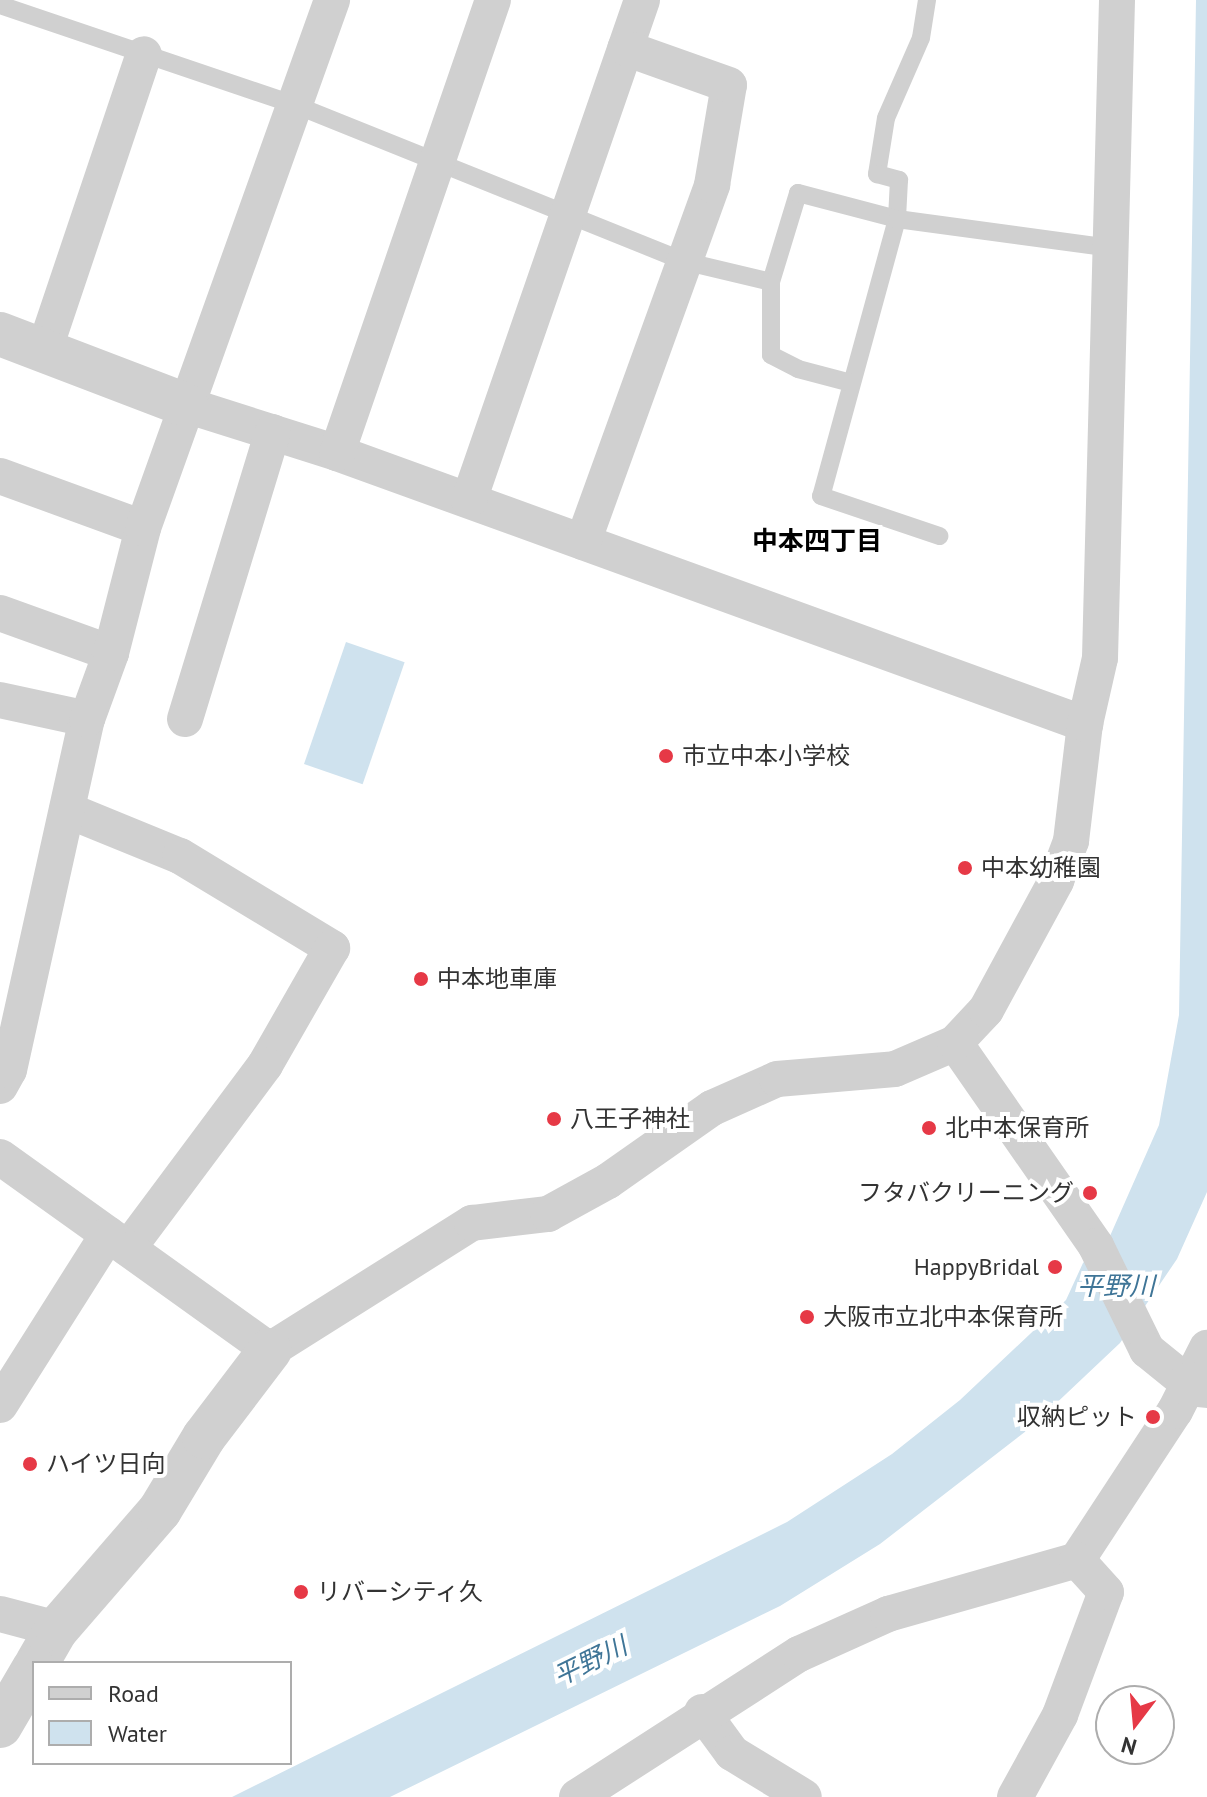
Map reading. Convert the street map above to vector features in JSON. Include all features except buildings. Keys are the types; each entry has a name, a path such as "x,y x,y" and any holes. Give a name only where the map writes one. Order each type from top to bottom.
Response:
{"street":[{"path":"0,1086 9,1070 87,719 111,653 143,528 298,106 332,0"},
{"path":"337,453 493,0"},
{"path":"469,500 642,0"},
{"path":"0,1614 43,1653 160,1510 204,1437 270,1350 472,1223 548,1214 596,1188 712,1108 777,1079 895,1069 955,1043 986,1010 1056,881 1071,841 1085,724 1100,658 1117,0"},
{"path":"583,542 712,185 729,85 625,48"},
{"path":"44,351 144,54"},
{"path":"0,334 186,405 337,453 1085,724"},
{"path":"185,719 273,432"},
{"path":"0,476 143,528"},
{"path":"0,613 111,653"},
{"path":"0,700 87,719"},
{"path":"0,1405 118,1242 265,1065 332,948 180,856 67,810"},
{"path":"577,1797 702,1712 799,1654 888,1614 1077,1560 1201,1372 1147,1350 1096,1246 955,1043"},
{"path":"0,1157 270,1350"},
{"path":"1015,1797 1060,1715 1106,1592 1077,1560"},
{"path":"0,1726 32,1672"},
{"path":"702,1712 732,1753 804,1797"}],"lane":[{"path":"927,0 921,38 886,118 877,174 899,180 897,219 821,496 939,536"},
{"path":"0,5 298,106 683,261 771,282"},
{"path":"851,383 798,369 771,355 771,282 798,193 897,219 1112,248"}],"water":[{"name":"平野川","path":"1196,0 1207,0 1207,1192 1177,1259 1120,1343 1030,1428 880,1544 780,1606 390,1797 232,1797 787,1522 892,1454 960,1400 1066,1300 1083,1263 1110,1236 1159,1125 1179,1015"},
{"path":"346,642 405,662 363,784 304,764"}],"place":[{"name":"市立中本小学校","path":"666,756"},
{"name":"中本幼稚園","path":"965,868"},
{"name":"中本地車庫","path":"421,979"},
{"name":"八王子神社","path":"554,1119"},
{"name":"北中本保育所","path":"929,1128"},
{"name":"フタバクリーニング","path":"1090,1193"},
{"name":"HappyBridal","path":"1055,1267"},
{"name":"大阪市立北中本保育所","path":"807,1317"},
{"name":"収納ピット","path":"1153,1417"},
{"name":"ハイツ日向","path":"30,1464"},
{"name":"リバーシティ久","path":"301,1592"}],"district":[{"name":"中本四丁目","path":"817,541"}]}
